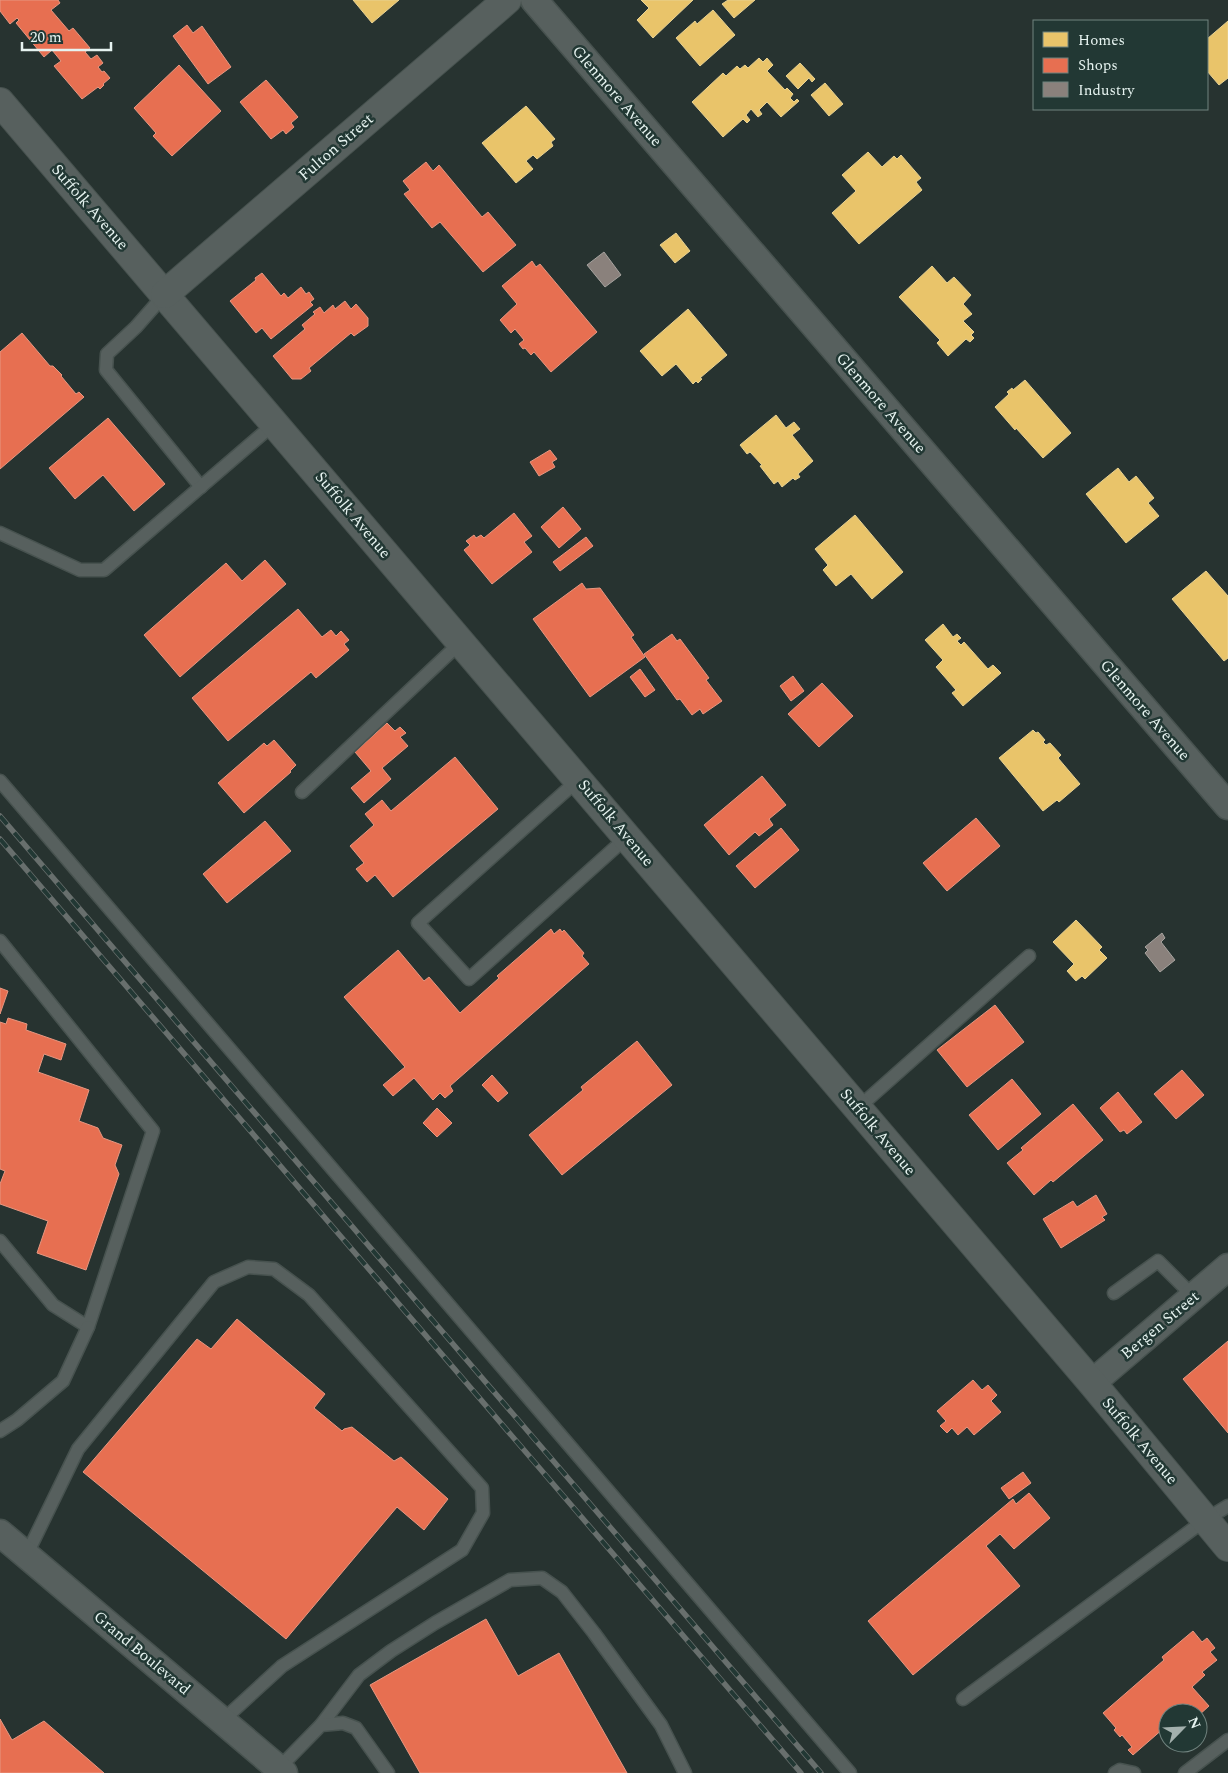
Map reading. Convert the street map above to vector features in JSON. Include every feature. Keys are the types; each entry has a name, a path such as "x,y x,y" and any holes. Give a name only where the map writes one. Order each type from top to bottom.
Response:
{"main road":[{"name":"Fulton Street","path":"165,294 507,0"},
{"name":"Suffolk Avenue","path":"0,102 1092,1383 1228,1547"}],"street":[{"name":"Glenmore Avenue","path":"534,0 1228,806"},
{"name":"Bergen Street","path":"1092,1383 1228,1267"},
{"name":"Grand Boulevard","path":"0,1533 282,1771"}],"lane":[{"path":"165,294 136,327 107,354 106,370 201,487"},
{"path":"0,533 80,570 104,570 275,423"},
{"path":"302,792 461,642"},
{"path":"578,780 418,922 470,979 627,837"},
{"path":"0,781 850,1773"},
{"path":"0,941 153,1131 88,1327 63,1381 17,1420 0,1431"},
{"path":"858,1108 1029,956"},
{"path":"0,1241 53,1306 88,1327"},
{"path":"1114,1293 1158,1261 1193,1296"},
{"path":"26,1556 78,1449 214,1282 248,1267 274,1269 309,1295 482,1488 483,1513 462,1550 282,1666 222,1721"},
{"path":"962,1699 1205,1520 1228,1506"},
{"path":"282,1771 360,1675 391,1651 435,1623 510,1580 542,1578 562,1592 661,1724 685,1773"},
{"path":"321,1724 343,1723 356,1728 388,1773"},
{"path":"1186,1773 1228,1740"},
{"path":"1115,1773 1120,1770 1134,1773"}],"building: Homes":[{"path":"353,0 399,0 372,23"},
{"path":"641,0 693,0 653,38 637,20 649,8"},
{"path":"728,0 755,0 734,18 722,4"},
{"path":"713,10 735,35 700,66 676,38 695,21 697,24"},
{"path":"1228,21 1228,78 1219,85 1208,72 1208,38"},
{"path":"759,58 763,62 767,58 773,65 767,71 785,90 787,88 793,94 790,98 794,102 797,99 799,101 781,117 767,102 759,110 762,114 758,117 751,109 746,115 750,120 747,123 743,119 723,137 692,102 723,73 726,76 737,66 740,69 745,65 748,68"},
{"path":"800,63 815,79 812,82 809,78 798,89 786,76"},
{"path":"825,83 843,104 829,116 811,95"},
{"path":"526,106 555,139 551,142 553,146 537,159 533,155 526,161 533,169 516,183 482,143"},
{"path":"868,152 882,167 894,156 897,159 901,155 921,178 916,182 922,190 859,244 832,213 856,191 842,175"},
{"path":"676,233 690,251 675,263 660,245"},
{"path":"932,266 947,283 954,277 971,295 963,304 972,314 963,321 974,332 971,335 974,338 970,342 966,339 948,356 937,343 940,340 899,297"},
{"path":"688,309 727,355 700,378 702,379 698,383 696,381 693,384 676,364 662,376 640,351"},
{"path":"1025,380 1071,433 1043,458 995,407 1009,394 1007,392 1012,388 1013,390"},
{"path":"776,415 786,428 794,422 800,429 792,435 813,461 798,474 800,477 795,480 793,478 782,487 778,481 774,484 760,466 762,465 750,452 747,454 740,445"},
{"path":"1118,468 1129,482 1136,476 1154,498 1148,503 1159,516 1126,543 1086,494"},
{"path":"855,515 903,572 872,599 851,574 836,586 823,570 828,565 815,549"},
{"path":"1206,571 1228,596 1228,658 1224,661 1172,599"},
{"path":"943,624 953,637 957,634 961,638 957,641 961,645 964,642 988,669 993,665 1001,673 963,706 952,693 956,690 936,667 943,660 925,640"},
{"path":"1033,730 1036,733 1038,732 1045,740 1043,742 1046,745 1050,743 1061,755 1058,758 1080,784 1059,802 1057,800 1043,811 999,758"},
{"path":"1076,920 1102,947 1099,950 1107,958 1085,979 1082,976 1076,981 1067,971 1074,964 1053,942"}],"building: Shops":[{"path":"0,0 58,0 60,3 51,10 69,31 73,28 90,48 85,52 91,59 97,55 103,63 98,67 110,78 100,89 98,87 82,99 54,66 61,61 52,50 44,57 16,23 19,20 17,18 10,24 0,11"},
{"path":"187,25 193,33 202,26 231,67 208,84 173,36"},
{"path":"179,65 221,111 172,156 153,136 156,133 134,108"},
{"path":"266,80 298,117 291,123 294,127 286,134 283,130 271,139 240,102"},
{"path":"426,162 433,171 439,165 482,217 488,212 516,245 483,272 440,222 432,228 404,194 410,190 403,181"},
{"path":"532,261 536,267 540,264 597,332 551,372 534,352 531,355 525,348 523,349 519,344 524,340 515,329 511,333 500,320 517,304 502,286"},
{"path":"262,273 281,296 284,293 288,298 301,287 306,294 309,292 314,299 310,302 313,305 271,339 262,328 256,333 230,301"},
{"path":"345,301 351,309 356,304 368,318 368,326 354,336 351,333 309,368 311,371 301,379 292,379 273,356 305,329 302,325 315,314 313,312 320,307 324,313 333,305 335,309"},
{"path":"22,333 50,366 53,366 62,375 76,394 79,392 84,397 0,469 0,352"},
{"path":"108,418 165,484 134,511 103,475 75,499 49,468"},
{"path":"550,450 557,459 552,462 555,467 539,476 530,462"},
{"path":"563,507 581,529 559,548 541,527"},
{"path":"514,513 532,536 524,542 532,552 492,584 464,550 470,545 466,541 474,535 476,538 481,535 484,538"},
{"path":"586,537 593,546 560,571 553,562"},
{"path":"265,560 286,584 180,677 144,635 226,563 242,581"},
{"path":"582,583 586,589 600,588 634,635 631,637 645,657 590,697 533,619"},
{"path":"298,609 322,637 331,630 336,636 341,631 349,640 344,644 349,650 316,678 311,672 228,741 192,698"},
{"path":"672,634 677,641 680,639 709,678 706,680 722,701 703,714 700,709 692,715 680,699 677,700 644,654"},
{"path":"640,669 655,690 645,697 630,677"},
{"path":"793,676 804,691 791,701 780,686"},
{"path":"822,683 853,716 819,747 788,714"},
{"path":"387,723 395,731 400,727 406,733 400,737 408,746 382,768 391,779 364,803 351,788 371,771 355,752"},
{"path":"274,740 296,765 291,772 244,813 218,783 264,743 267,746"},
{"path":"455,757 498,809 393,897 375,875 367,882 356,869 364,863 350,846 374,825 365,814 382,800 391,811"},
{"path":"762,776 786,805 769,819 773,825 759,836 755,832 729,855 704,825"},
{"path":"976,818 1000,846 947,891 923,863"},
{"path":"265,821 291,851 227,903 203,874"},
{"path":"781,828 799,850 755,888 736,866"},
{"path":"551,929 554,934 560,929 562,932 564,930 584,953 582,956 589,964 450,1086 453,1091 445,1098 440,1093 433,1100 414,1078 393,1096 383,1085 405,1067 344,997 398,950 424,981 429,977 460,1013 499,978 497,976"},
{"path":"0,988 8,991 0,1014"},
{"path":"995,1005 1024,1042 967,1087 937,1050"},
{"path":"8,1018 27,1024 26,1030 66,1044 61,1060 44,1054 38,1072 89,1090 79,1121 98,1128 103,1138 122,1145 115,1165 119,1174 86,1270 37,1253 48,1221 0,1204 0,1184 5,1171 0,1169 0,1022 6,1024"},
{"path":"637,1041 672,1085 562,1175 529,1135 583,1090 581,1087"},
{"path":"1182,1070 1204,1095 1176,1119 1154,1094"},
{"path":"492,1075 508,1093 498,1102 482,1085"},
{"path":"1012,1079 1041,1114 998,1150 969,1115"},
{"path":"1118,1092 1142,1122 1127,1134 1124,1130 1120,1132 1100,1108"},
{"path":"1073,1104 1103,1140 1053,1182 1051,1180 1034,1195 1007,1163 1023,1150 1021,1148"},
{"path":"437,1108 452,1123 437,1137 423,1123"},
{"path":"1096,1195 1107,1214 1102,1217 1105,1220 1061,1248 1043,1219 1073,1201 1077,1207"},
{"path":"237,1319 325,1394 314,1408 342,1431 352,1427 394,1461 401,1457 448,1499 424,1530 397,1507 286,1639 83,1472 197,1339 211,1349"},
{"path":"1228,1341 1228,1433 1183,1379"},
{"path":"973,1380 982,1390 988,1385 997,1395 991,1401 1001,1412 974,1435 967,1427 958,1435 952,1428 947,1433 940,1426 946,1421 937,1411"},
{"path":"1023,1472 1031,1483 1009,1499 1001,1488"},
{"path":"1029,1493 1050,1518 1014,1549 1000,1534 986,1546 1020,1586 913,1675 868,1621 1013,1499 1016,1504"},
{"path":"486,1619 518,1676 559,1653 627,1773 420,1773 370,1685"},
{"path":"1193,1631 1202,1642 1207,1638 1215,1648 1210,1652 1217,1660 1202,1672 1205,1675 1192,1687 1206,1703 1158,1703 1158,1733 1133,1755 1128,1750 1132,1747 1122,1735 1120,1737 1114,1730 1116,1728 1103,1713 1164,1660 1162,1657"},
{"path":"0,1719 12,1740 44,1721 104,1773 0,1773"}],"building: Industry":[{"path":"604,252 621,275 605,287 587,265"},
{"path":"1162,933 1165,938 1161,942 1175,960 1160,972 1145,953 1148,950 1145,947"}],"railway":[{"path":"0,816 821,1773"},
{"path":"0,839 801,1773"}]}
